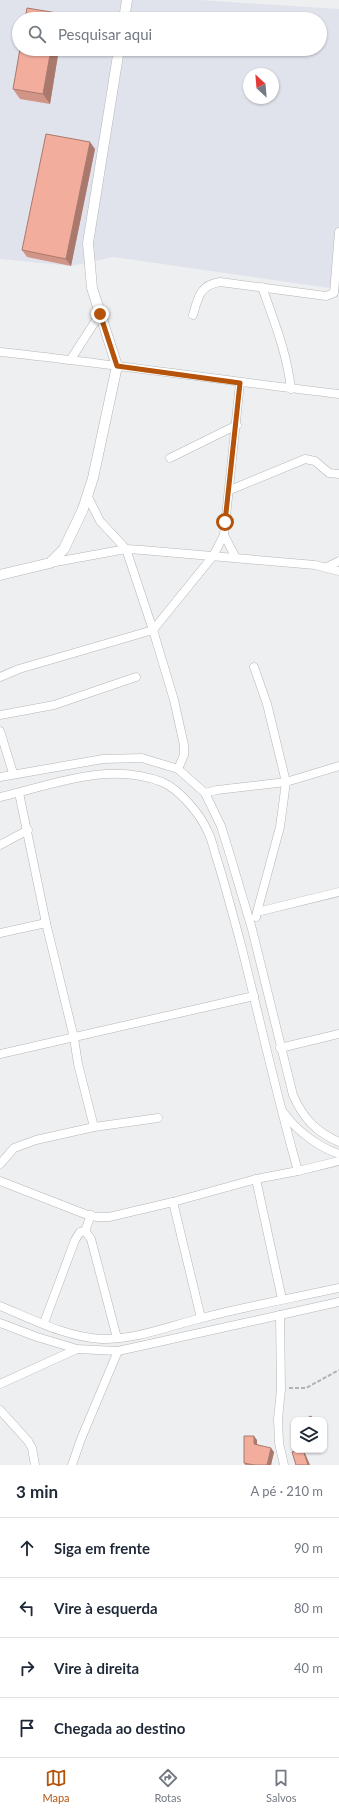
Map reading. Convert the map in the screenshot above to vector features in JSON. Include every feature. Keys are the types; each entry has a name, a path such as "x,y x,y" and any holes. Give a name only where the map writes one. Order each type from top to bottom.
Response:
{"street":[{"path":"125,12 127,0"},
{"path":"50,563 64,548 75,530 87,496 117,366 92,288 88,243 118,56"},
{"path":"193,315 199,294 204,288 212,283 220,282 326,296 334,292 339,232"},
{"path":"262,287 282,343 289,368 291,389"},
{"path":"71,359 100,314"},
{"path":"0,352 71,359 240,383 339,394"},
{"path":"0,677 19,669 153,630 213,556 224,535 237,425 240,383"},
{"path":"170,458 237,425"},
{"path":"230,490 305,459 315,461 329,473 339,474"},
{"path":"87,496 100,521 126,550 153,630 174,700 184,745 184,755 178,769"},
{"path":"224,535 236,558"},
{"path":"0,575 50,563 126,550 236,558 327,567 339,571"},
{"path":"327,567 339,561"},
{"path":"252,929 280,827 286,782 267,704 254,666"},
{"path":"0,715 54,705 136,677"},
{"path":"0,731 13,773"},
{"path":"0,776 103,758 142,758 178,769 205,793 221,826 252,929 280,1048 293,1095 300,1112 323,1135 339,1142"},
{"path":"205,793 217,790 286,782 339,766"},
{"path":"0,797 69,778 105,774 125,774 138,775 164,783 196,812 208,830 219,866 254,996 279,1105 298,1171"},
{"path":"19,793 28,830 46,923 74,1038 78,1064 94,1126"},
{"path":"0,845 28,830"},
{"path":"257,912 339,892"},
{"path":"0,933 46,923"},
{"path":"0,1054 254,996"},
{"path":"280,1048 339,1034"},
{"path":"0,1182 91,1215 109,1217 173,1202 256,1179 339,1161 330,1151 311,1139 290,1122 279,1105"},
{"path":"0,1164 14,1148 36,1140 94,1126 158,1118"},
{"path":"256,1179 282,1299"},
{"path":"173,1202 201,1318"},
{"path":"85,1231 91,1215"},
{"path":"44,1323 75,1240 80,1232 85,1231"},
{"path":"85,1231 91,1239 117,1338"},
{"path":"0,1306 78,1336 101,1339 142,1334 201,1318 282,1299 339,1288"},
{"path":"0,1323 77,1349 118,1351 339,1302"},
{"path":"280,1315 281,1389 278,1427 279,1443 284,1465"},
{"path":"0,1384 77,1349"},
{"path":"72,1465 81,1438 118,1351"},
{"path":"0,1410 28,1441 32,1448 35,1465"}],"path":[{"path":"281,1389 306,1388 339,1370"}],"shaded area":[{"path":"0,0 200,0 339,9 339,261 336,289 114,257 71,266 0,259"}],"building":[{"path":"27,8 51,12 26,12"},
{"path":"19,56 50,56 43,94 13,89"},
{"path":"46,134 90,142 66,259 22,250"},
{"path":"244,1436 254,1436 254,1444 271,1448 267,1465 244,1463"},
{"path":"292,1453 304,1453 308,1465 296,1465"}],"route":[{"path":"100,314 117,366 240,383 230,490 225,522"}]}
